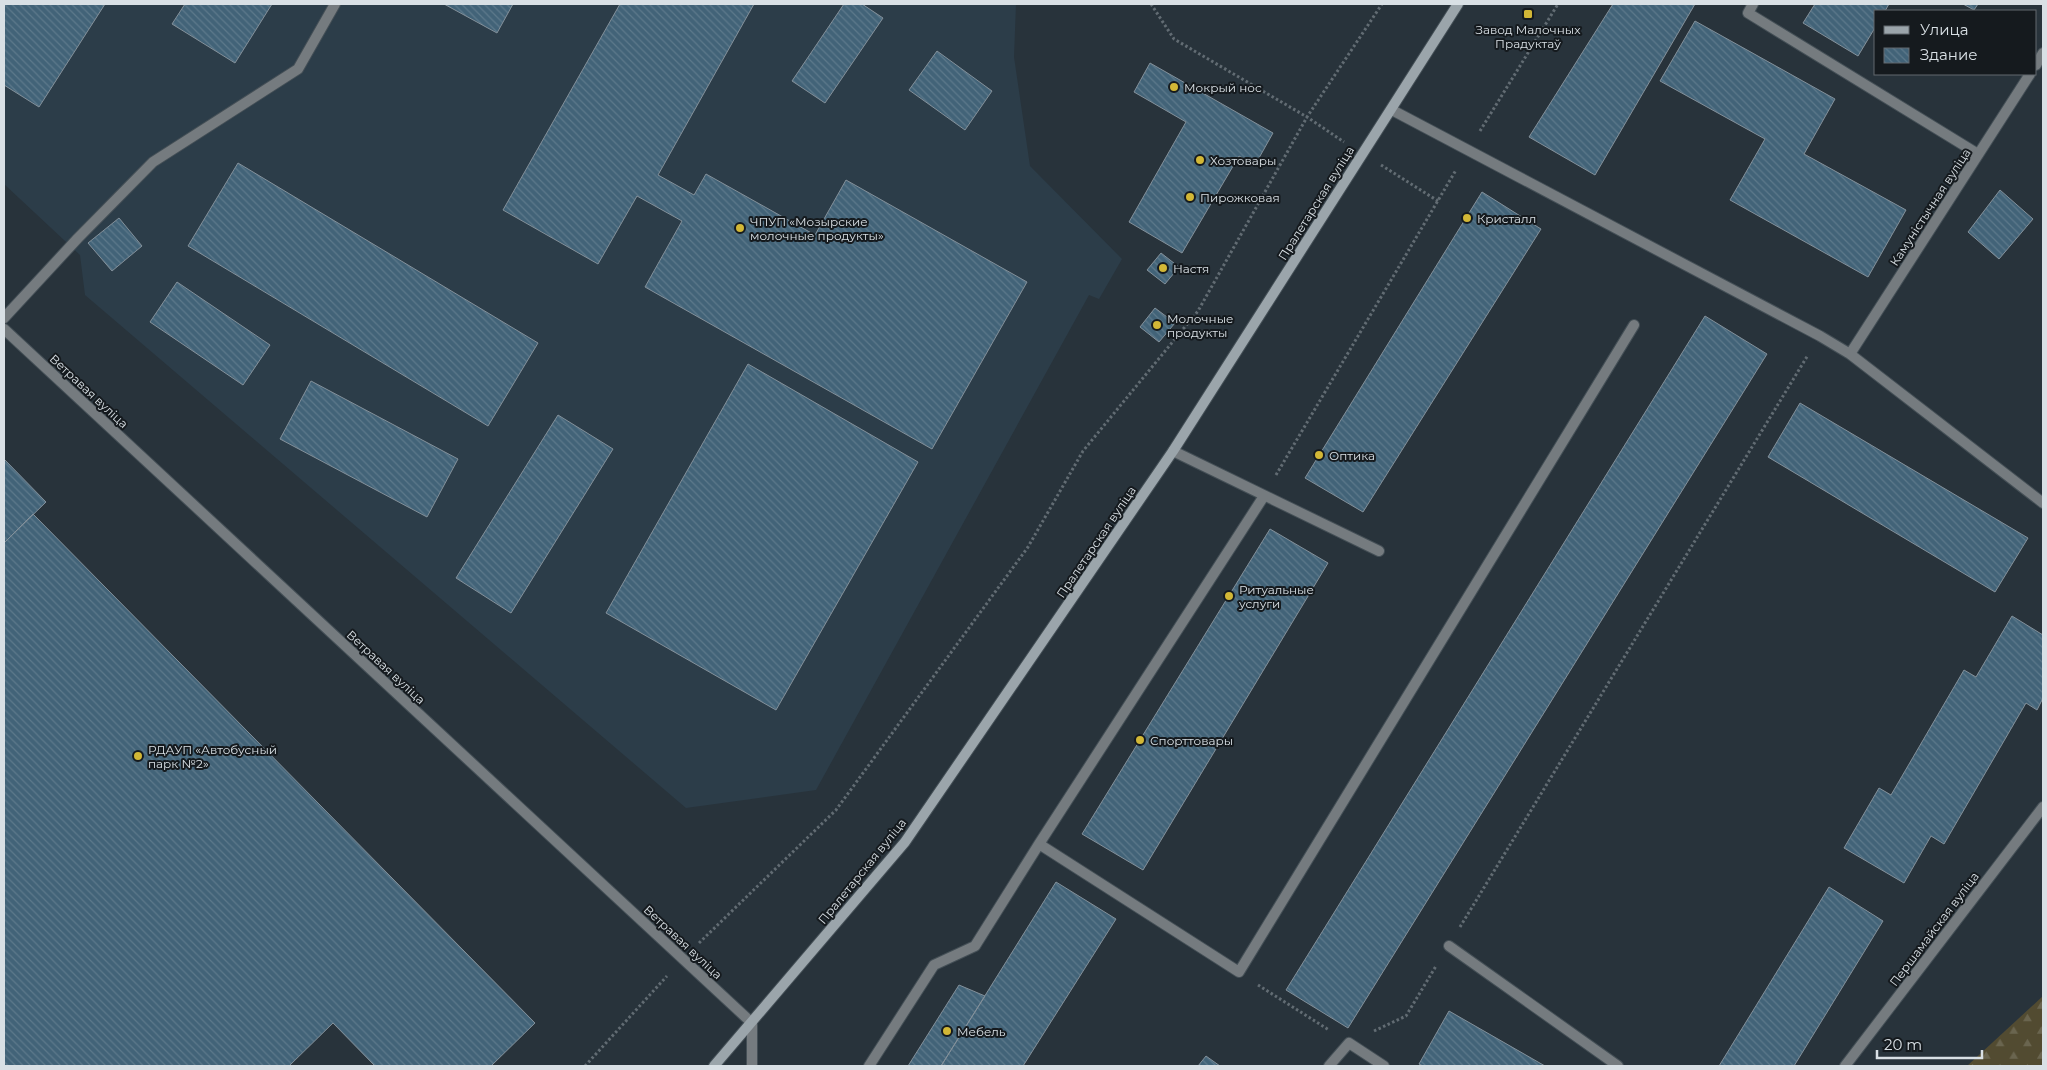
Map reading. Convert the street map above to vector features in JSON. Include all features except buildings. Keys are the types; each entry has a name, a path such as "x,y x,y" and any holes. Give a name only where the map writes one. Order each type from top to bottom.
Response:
{"main road":[{"name":"Пралетарская вуліца","path":"714,1066 905,842 1173,451 1458,4"}],"street":[{"path":"4,318 78,238 153,162 298,69 335,4"},
{"path":"1754,4 1748,13 1978,154"},
{"name":"Камуністычная вуліца","path":"1850,354 2029,75"},
{"path":"1392,110 1820,336 1850,354 2043,503"},
{"path":"1038,844 1239,972 1634,325"},
{"name":"Ветравая вуліца","path":"4,328 752,1023"},
{"path":"1173,451 1379,551"},
{"path":"869,1066 934,965 975,946 1038,844 1264,496"},
{"name":"Першамайская вуліца","path":"1845,1066 2043,807"},
{"path":"1449,946 1618,1066"},
{"path":"752,1023 752,1066"},
{"path":"1329,1066 1349,1043 1384,1066"}],"path":[{"path":"1151,4 1174,39 1307,117"},
{"path":"585,1066 683,959 836,810 1028,546 1083,451 1198,311 1307,117 1382,4"},
{"path":"1264,496 1468,150 1558,4"},
{"path":"1239,972 1349,1043 1406,1016 1820,336"}],"shaded area":[{"path":"4,4 1016,4 1014,57 1030,166 1122,259 1099,299 1089,295 816,790 686,808 85,295 80,255 4,184"}],"green space":[{"path":"2043,996 2043,1066 1967,1066"}],"place":[{"name":"Завод Малочных Прадуктаў","path":"1528,14"},
{"name":"Мокрый нос","path":"1174,87"},
{"name":"Хозтовары","path":"1200,160"},
{"name":"Пирожковая","path":"1190,197"},
{"name":"Кристалл","path":"1467,218"},
{"name":"ЧПУП «Мозырские молочные продукты»","path":"740,228"},
{"name":"Настя","path":"1163,268"},
{"name":"Молочные продукты","path":"1157,325"},
{"name":"Оптика","path":"1319,455"},
{"name":"Ритуальные услуги","path":"1229,596"},
{"name":"Спорттовары","path":"1140,740"},
{"name":"РДАУП «Автобусный парк №2»","path":"138,756"},
{"name":"Мебель","path":"947,1031"}]}
